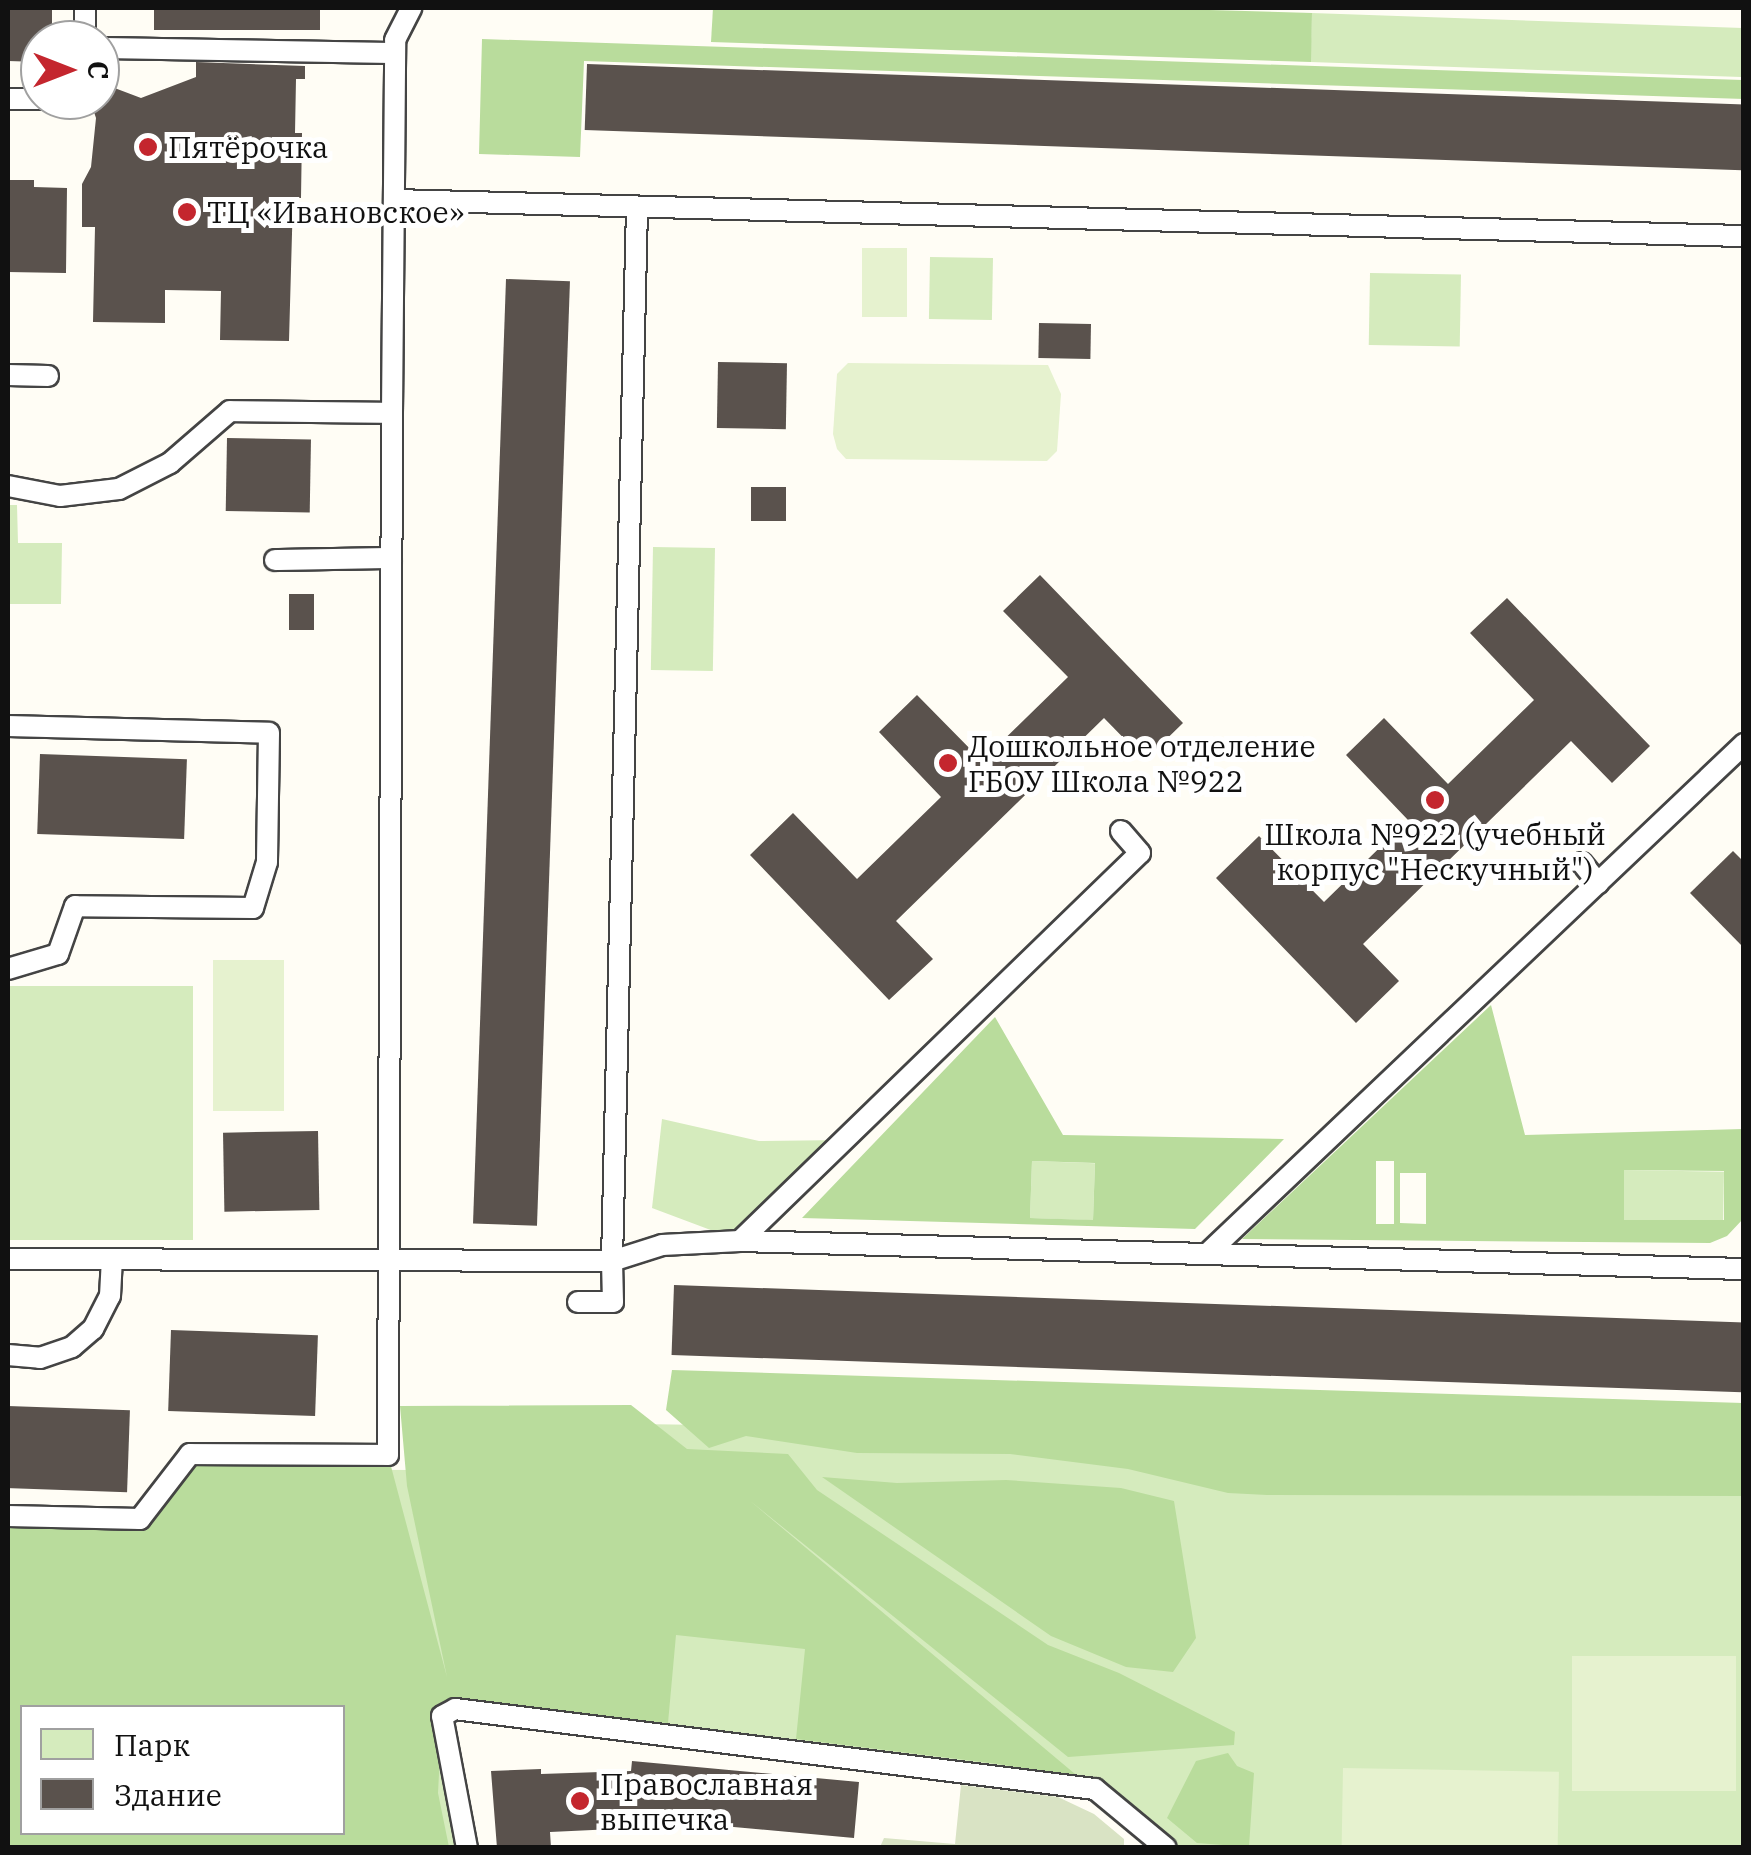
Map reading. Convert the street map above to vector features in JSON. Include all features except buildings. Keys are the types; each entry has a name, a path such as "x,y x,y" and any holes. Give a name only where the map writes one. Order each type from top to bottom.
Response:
{"lane":[{"path":"8,1516 140,1519 190,1454 388,1455 395,40 411,8"},
{"path":"120,48 395,53"},
{"path":"394,200 1744,236"},
{"path":"578,1302 613,1302 638,207"},
{"path":"8,374 48,376"},
{"path":"8,486 60,496 119,489 170,463 230,411 392,413"},
{"path":"274,560 392,558"},
{"path":"8,726 269,733 267,862 253,908 74,906 58,954 8,969"},
{"path":"1207,1254 1744,744"},
{"path":"740,1241 1140,853 1121,832"},
{"path":"1582,863 1598,883"},
{"path":"8,1259 612,1261 662,1244 740,1241 1744,1269"},
{"path":"8,1355 40,1358 72,1347 94,1329 110,1296 112,1259"},
{"path":"467,1848 442,1716 454,1709 618,1736 1095,1789 1166,1848"},
{"path":"1112,1803 1113,1828"}],"green space":[{"path":"713,8 1139,8 1312,13 1311,62 711,42"},
{"path":"1312,13 1743,28 1741,77 1310,62"},
{"path":"482,39 1743,80 1744,99 584,61 580,157 479,154"},
{"path":"862,248 907,248 907,317 862,317"},
{"path":"930,257 993,258 992,320 929,319"},
{"path":"1370,273 1461,275 1460,347 1369,345"},
{"path":"848,363 1048,365 1061,394 1057,451 1047,461 846,459 837,449 833,434 837,374"},
{"path":"8,505 17,505 18,543 62,543 61,604 8,604"},
{"path":"653,547 715,548 713,671 651,670"},
{"path":"213,960 284,960 284,1111 213,1111"},
{"path":"8,986 193,986 193,1240 8,1240"},
{"path":"1491,1005 1525,1135 1743,1129 1743,1219 1727,1236 1710,1243 1242,1239","holes":["1376,1161 1394,1161 1394,1224 1376,1224","1624,1170 1724,1171 1724,1220 1624,1220","1400,1173 1426,1173 1426,1224 1400,1223"]},
{"path":"995,1017 1063,1135 1284,1139 1195,1229 802,1218","holes":["1032,1161 1095,1163 1093,1220 1030,1218"]},
{"path":"662,1119 759,1141 844,1140 740,1241 652,1208"},
{"path":"1032,1161 1095,1163 1093,1220 1030,1218"},
{"path":"1624,1170 1724,1172 1723,1222 1623,1220"},
{"path":"672,1370 1743,1403 1743,1496 1267,1495 1228,1493 1128,1469 1010,1454 857,1453 746,1436 709,1448 666,1410"},
{"path":"631,1405 687,1449 788,1454 817,1490 1048,1645 1119,1673 1235,1732 1234,1745 1068,1757 749,1500 1081,1779 998,1764 796,1739 805,1649 676,1635 668,1723 512,1710 442,1716 438,1793 449,1847 8,1847 8,1523 140,1519 190,1454 388,1455 447,1677 407,1486 400,1406"},
{"path":"413,1421 1743,1439 1743,1847 1175,1847 1096,1787 436,1708 461,1847 8,1847 8,1533 149,1531 193,1469 414,1470"},
{"path":"822,1477 897,1483 1006,1480 1121,1488 1174,1501 1196,1638 1173,1672 1126,1667 1051,1636"},
{"path":"1572,1656 1736,1656 1736,1791 1572,1791"},
{"path":"1228,1753 1237,1766 1254,1773 1249,1847 1197,1843 1167,1818 1196,1761"},
{"path":"1343,1768 1559,1772 1558,1848 1342,1846"},
{"path":"961,1785 1058,1797 1094,1814 1124,1839 1124,1847 880,1847 884,1838 955,1844"}],"place":[{"name":"Пятёрочка","path":"148,147"},
{"name":"ТЦ «Ивановское»","path":"187,212"},
{"name":"Дошкольное отделение ГБОУ Школа №922","path":"948,763"},
{"name":"Школа №922 (учебный корпус \"Нескучный\")","path":"1435,800"},
{"name":"Православная выпечка","path":"580,1801"}]}
